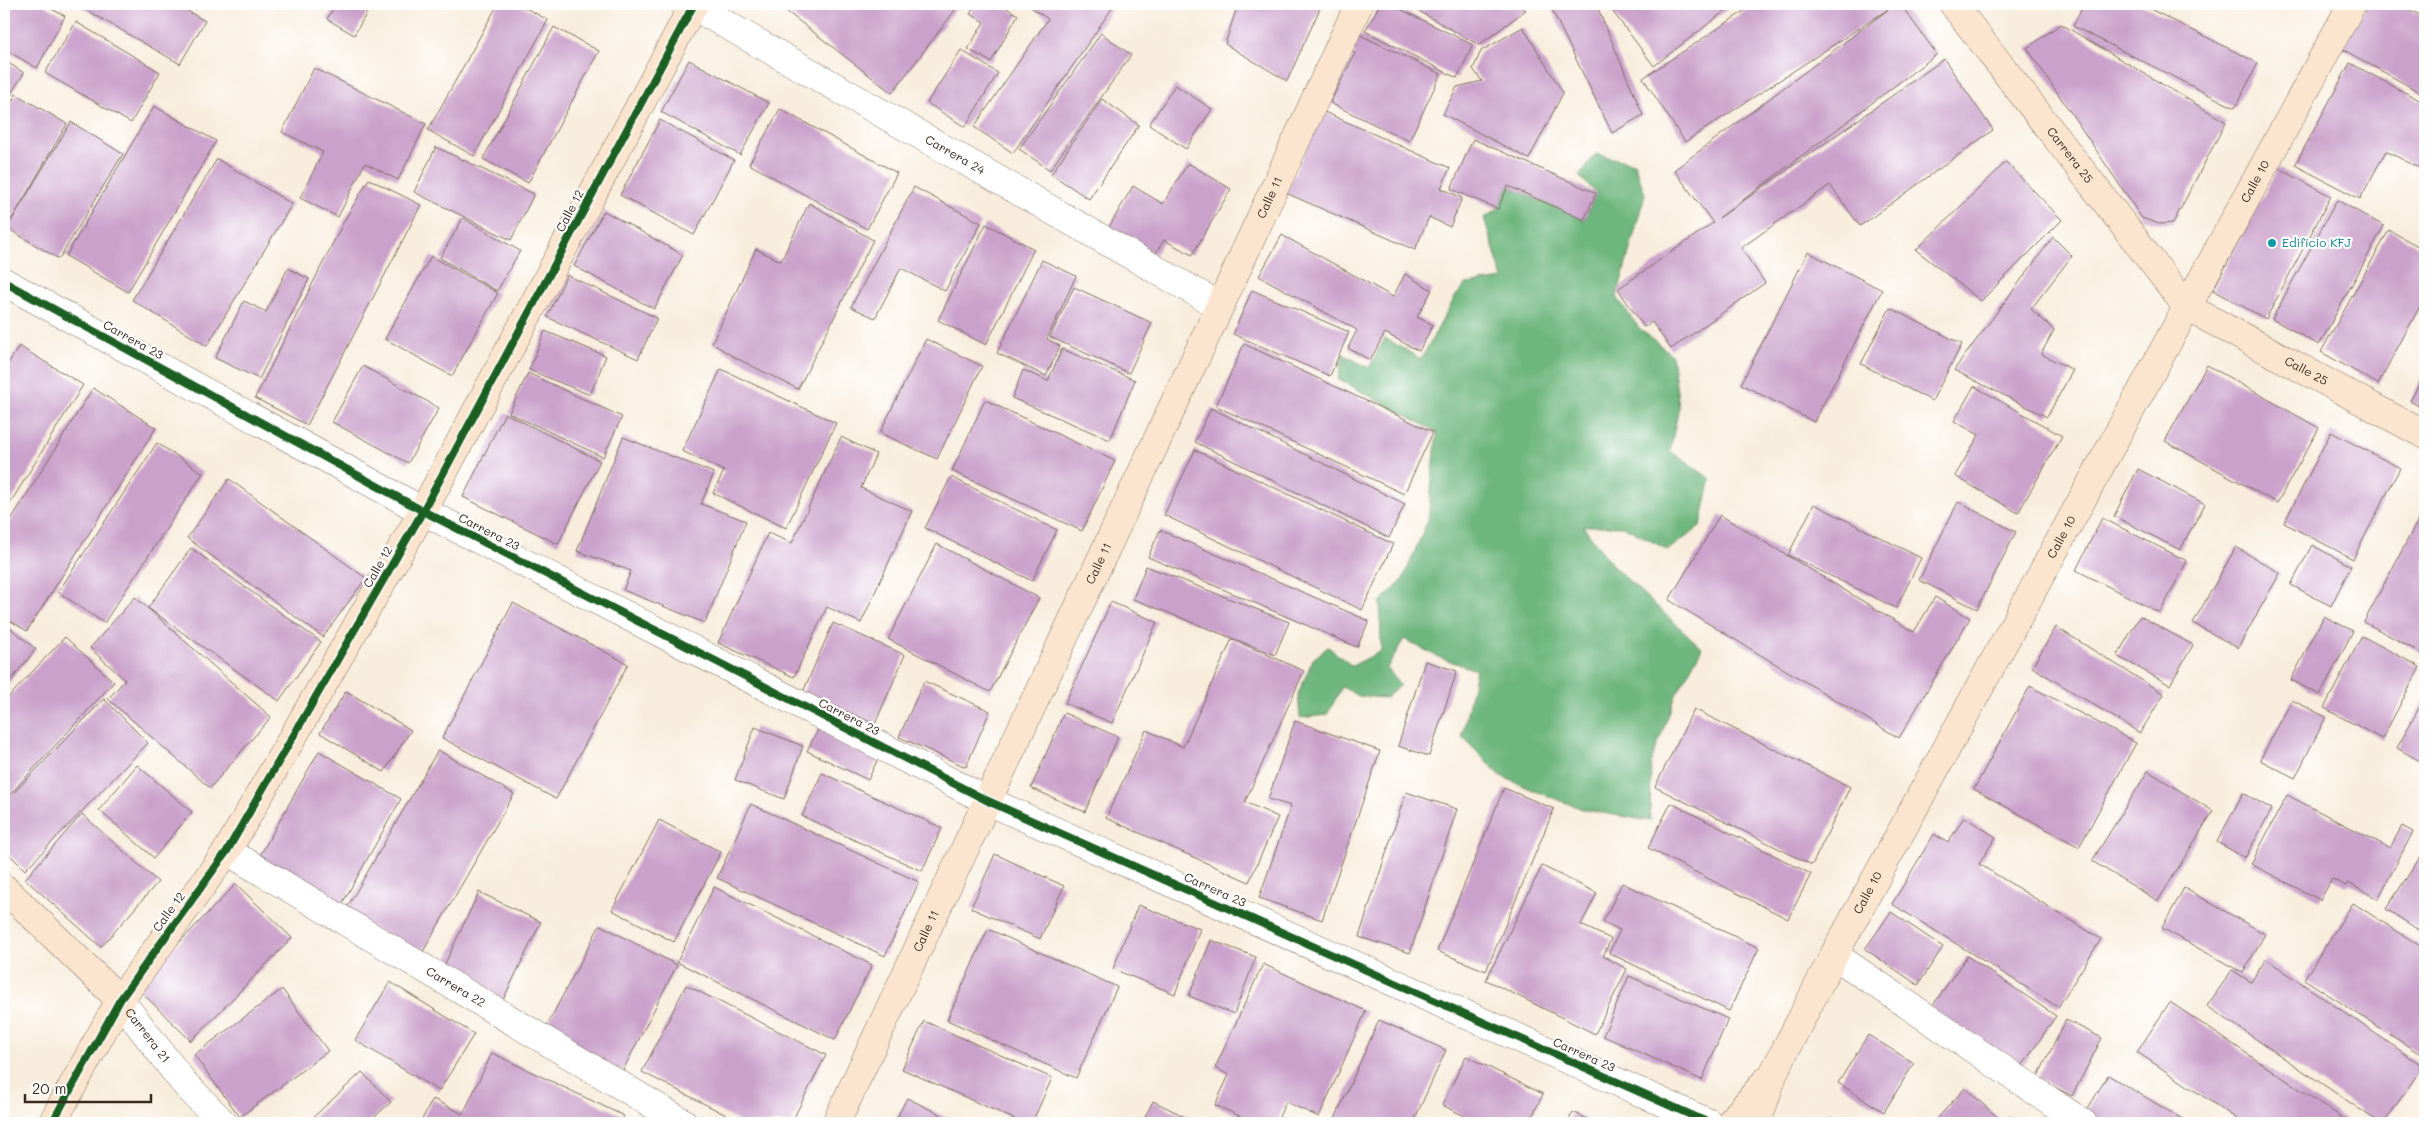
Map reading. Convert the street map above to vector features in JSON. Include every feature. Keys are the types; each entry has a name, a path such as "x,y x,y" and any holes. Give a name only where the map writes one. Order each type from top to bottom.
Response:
{"street":[{"name":"Carrera 24","path":"692,4 1220,306"},
{"name":"Calle 12","path":"52,1123 120,1000 227,851 423,511 692,4"},
{"name":"Calle 11","path":"836,1123 1312,110 1359,4"},
{"name":"Carrera 25","path":"1953,4 2187,308"},
{"name":"Calle 10","path":"1757,1123 1774,1072 1834,955 2352,4"},
{"name":"Carrera 23","path":"4,282 423,511 988,801 1709,1123"},
{"name":"Calle 25","path":"2187,308 2425,435"},
{"name":"Carrera 22","path":"227,851 684,1123"},
{"name":"Carrera 21","path":"4,888 120,1000 184,1083 223,1123"},
{"path":"1834,955 2083,1123"},
{"name":"Calle 10","path":"1730,1123 1774,1072"}],"green space":[{"path":"1596,154 1634,163 1645,194 1617,297 1639,328 1672,355 1679,407 1670,451 1711,479 1700,527 1668,550 1623,526 1583,526 1614,567 1702,648 1675,697 1651,763 1650,821 1585,810 1501,776 1462,737 1476,670 1438,657 1404,639 1387,668 1400,685 1386,698 1359,696 1342,687 1327,715 1300,718 1298,694 1313,659 1328,647 1352,666 1381,651 1380,602 1402,581 1428,520 1437,432 1338,379 1343,354 1369,368 1385,338 1421,359 1455,297 1466,284 1503,279 1484,218 1498,209 1508,186 1584,220 1596,193 1579,176"}],"building":[{"path":"4,4 42,4 65,16 37,68 4,49"},
{"path":"76,4 175,4 205,21 180,64"},
{"path":"336,4 372,4 354,35 327,19"},
{"path":"498,4 518,4 548,20 474,156 428,130"},
{"path":"783,4 959,5 892,93 781,7"},
{"path":"976,4 999,4 1018,15 991,62 968,49 984,22 970,14"},
{"path":"1034,4 1115,4 1013,153 974,127 1048,19 1032,8"},
{"path":"1238,4 1322,4 1287,81 1225,44"},
{"path":"1380,4 1390,4 1473,45 1457,78 1365,31"},
{"path":"1406,4 1515,4 1526,10 1479,45"},
{"path":"1549,4 1596,4 1643,115 1612,133"},
{"path":"1624,4 1734,4 1654,66 1613,12"},
{"path":"1755,4 1900,4 1937,54 1719,218 1944,59 1993,130 1860,226 1830,185 1741,248 1765,283 1671,349 1652,322 1644,327 1618,289 1713,223 1674,170 1893,6 1685,142 1643,78"},
{"path":"2084,4 2140,4 2258,63 2235,108 2073,26"},
{"path":"2367,4 2399,4 2425,18 2425,95 2342,49"},
{"path":"76,22 160,72 131,123 45,73"},
{"path":"2061,24 2226,122 2173,223 2159,224 2142,218 2027,48"},
{"path":"554,27 599,51 528,183 483,159"},
{"path":"1523,27 1563,93 1529,159 1443,114 1457,87 1482,81 1473,69 1481,51"},
{"path":"1352,31 1441,74 1409,141 1330,103 1355,53 1344,48"},
{"path":"1101,33 1131,55 1050,170 1019,149"},
{"path":"961,50 998,73 965,127 927,103"},
{"path":"4,60 24,73 4,105"},
{"path":"689,60 769,103 740,155 661,112"},
{"path":"2350,63 2425,103 2425,171 2386,151 2360,199 2295,165"},
{"path":"314,68 426,124 398,180 365,163 338,217 300,198 323,152 282,132"},
{"path":"1175,85 1212,109 1186,149 1149,125"},
{"path":"16,94 67,124 8,226 71,122 123,154 59,259 7,228 4,233 4,116"},
{"path":"1102,99 1139,125 1089,199 1051,174"},
{"path":"154,106 216,141 128,292 66,256"},
{"path":"780,109 897,173 867,229 749,164"},
{"path":"1322,111 1450,168 1441,188 1462,198 1450,227 1429,217 1415,250 1286,193"},
{"path":"660,120 734,160 694,235 620,195"},
{"path":"1473,139 1596,193 1584,220 1508,186 1498,209 1451,189"},
{"path":"436,147 534,194 511,240 414,192"},
{"path":"217,159 292,204 207,346 132,300"},
{"path":"2006,162 2062,220 1981,301 1916,250"},
{"path":"1188,163 1231,189 1192,255 1164,240 1155,254 1109,227 1133,186 1163,204"},
{"name":"Edificio KFJ","path":"2278,168 2331,196 2266,319 2213,290"},
{"path":"369,179 421,205 307,425 255,398 344,221"},
{"path":"914,187 981,223 945,291 901,268 875,318 851,307"},
{"path":"2337,200 2384,226 2319,345 2272,319"},
{"path":"809,203 873,240 798,389 734,357 712,343 756,249 781,261"},
{"path":"604,211 683,255 654,309 574,266"},
{"path":"463,218 520,251 497,291 440,258"},
{"path":"986,224 1034,249 986,345 938,320"},
{"path":"2389,230 2425,250 2425,297 2378,384 2321,352"},
{"path":"1282,235 1393,297 1405,274 1432,290 1417,317 1433,325 1419,351 1385,333 1370,360 1348,348 1357,330 1259,276"},
{"path":"2053,237 2072,256 2031,309 2054,330 2041,354 2073,370 2047,417 1954,370"},
{"path":"1808,252 1882,290 1814,422 1741,384"},
{"path":"431,256 498,293 452,376 385,339"},
{"path":"1042,260 1076,276 1047,339 1060,346 1046,376 997,353"},
{"path":"288,268 309,279 259,379 215,358 244,301 266,312"},
{"path":"567,275 657,318 638,359 547,317"},
{"path":"1074,287 1152,323 1129,373 1050,337"},
{"path":"1252,290 1349,332 1330,376 1233,334"},
{"path":"1890,308 1962,344 1932,401 1861,364"},
{"path":"545,331 606,356 590,395 529,370"},
{"path":"926,339 982,366 937,459 880,433"},
{"path":"1244,344 1433,432 1404,494 1216,406"},
{"path":"19,346 83,385 4,513 4,370"},
{"path":"1062,349 1135,380 1110,440 1012,398 1023,370 1048,381"},
{"path":"2207,365 2319,428 2277,503 2165,441"},
{"path":"363,366 439,408 408,463 332,422"},
{"path":"721,369 836,423 786,528 713,493 724,471 682,451"},
{"path":"528,373 622,417 603,457 509,413"},
{"path":"2425,373 2425,410 2410,401"},
{"path":"1974,386 2062,436 2018,513 1955,476 1979,435 1954,421"},
{"path":"93,388 156,428 27,631 4,617 4,531"},
{"path":"985,400 1115,461 1082,531 952,471"},
{"path":"1211,408 1405,504 1389,538 1195,442"},
{"path":"505,413 600,461 558,544 463,497"},
{"path":"2331,432 2400,468 2353,559 2284,523"},
{"path":"623,437 714,473 701,504 746,521 705,623 623,590 631,571 577,551"},
{"path":"841,437 876,454 861,488 912,511 861,623 827,607 794,677 718,643 768,533 792,543"},
{"path":"157,443 203,473 104,623 58,592"},
{"path":"1195,450 1393,544 1362,610 1164,515"},
{"path":"2138,469 2205,504 2180,550 2114,516"},
{"path":"951,477 1057,530 1032,581 925,528"},
{"path":"229,479 366,578 323,637 187,538"},
{"path":"1958,502 2016,532 1977,609 1919,580"},
{"path":"1814,504 1921,558 1896,608 1788,555"},
{"path":"2425,507 2425,655 2364,622"},
{"path":"1720,515 1914,632 1935,597 1970,618 1899,738 1669,600"},
{"path":"2102,518 2187,561 2160,613 2076,570"},
{"path":"1160,530 1369,621 1357,647 1148,557"},
{"path":"937,544 1039,598 990,692 888,639"},
{"path":"2312,545 2351,566 2331,606 2291,585"},
{"path":"2236,547 2280,573 2238,648 2193,623"},
{"path":"191,548 321,642 279,701 148,608"},
{"path":"1146,566 1289,622 1275,655 1133,599"},
{"path":"135,597 271,717 210,788 108,699 125,680 90,648"},
{"path":"1111,602 1157,622 1112,723 1065,703"},
{"path":"513,603 628,664 556,799 442,738"},
{"path":"2140,616 2193,645 2170,685 2117,656"},
{"path":"2324,616 2353,631 2320,695 2291,680"},
{"path":"4,623 36,649 4,689"},
{"path":"833,623 905,655 875,724 803,692"},
{"path":"2056,627 2164,694 2140,733 2032,667"},
{"path":"2362,636 2420,667 2382,739 2324,708"},
{"path":"65,637 114,682 4,801 4,702"},
{"path":"1232,639 1304,671 1245,802 1278,817 1249,882 1106,818 1146,730 1183,747"},
{"path":"1425,661 1457,671 1429,756 1398,746"},
{"path":"924,681 990,711 966,767 899,737"},
{"path":"2030,686 2136,743 2079,847 1974,789"},
{"path":"346,691 411,730 384,772 320,733"},
{"path":"2425,697 2425,764 2397,748"},
{"path":"104,699 148,743 25,870 4,849 4,803"},
{"path":"2292,700 2326,717 2295,778 2260,760"},
{"path":"1694,709 1850,787 1812,865 1655,787"},
{"path":"1064,713 1118,737 1085,812 1031,788"},
{"path":"1295,721 1380,751 1322,920 1259,898 1291,806 1268,799"},
{"path":"821,724 881,752 868,780 807,751"},
{"path":"755,727 803,746 784,799 735,780"},
{"path":"438,750 514,794 421,955 345,911"},
{"path":"319,751 401,799 342,904 259,857"},
{"path":"137,765 192,812 154,858 99,810"},
{"path":"2148,771 2213,811 2158,901 2092,861"},
{"path":"822,773 942,828 922,871 802,816"},
{"path":"1504,788 1554,809 1486,971 1437,951"},
{"path":"1406,792 1457,809 1410,953 1359,937"},
{"path":"2243,793 2272,809 2245,858 2217,842"},
{"path":"2287,795 2390,848 2402,826 2413,832 2378,899 2348,883 2346,886 2332,879 2320,900 2251,864"},
{"path":"1671,803 1811,874 1788,919 1648,848"},
{"path":"751,804 919,882 885,956 717,878"},
{"path":"82,814 158,882 101,947 25,879"},
{"path":"1964,817 1996,837 1979,864 2101,939 2058,1007 1892,904 1934,834 1948,843"},
{"path":"659,820 721,852 674,942 612,910"},
{"path":"2425,850 2425,934 2386,909"},
{"path":"995,854 1064,886 1040,939 971,908"},
{"path":"1542,866 1597,893 1581,925 1611,939 1603,956 1627,969 1595,1034 1486,980"},
{"path":"1622,883 1759,948 1729,1011 1609,953 1620,930 1603,922"},
{"path":"236,884 292,938 191,1041 136,987"},
{"path":"714,887 872,965 835,1040 677,962"},
{"path":"2184,888 2265,934 2243,973 2162,928"},
{"path":"479,892 541,922 503,1000 442,970"},
{"path":"2353,903 2425,949 2425,1057 2304,979"},
{"path":"1138,905 1200,929 1175,994 1113,969"},
{"path":"1891,912 1943,947 1918,985 1865,949"},
{"path":"600,925 677,965 622,1072 544,1031"},
{"path":"988,929 1117,987 1076,1078 947,1020"},
{"path":"1211,940 1256,957 1234,1014 1189,996"},
{"path":"1967,956 2056,1016 2020,1069 1931,1008"},
{"path":"2266,959 2423,1066 2384,1123 2380,1123 2207,1006 2232,970 2251,982"},
{"path":"1263,964 1366,1011 1319,1117 1286,1102 1276,1123 1255,1123 1215,1105 1229,1075 1215,1068"},
{"path":"1629,976 1728,1019 1702,1080 1603,1036"},
{"path":"390,982 474,1034 439,1091 355,1040"},
{"path":"686,985 826,1055 791,1123 742,1123 642,1072"},
{"path":"282,989 328,1051 240,1117 194,1055"},
{"path":"2170,1002 2350,1123 2243,1123 2137,1052"},
{"path":"1379,1020 1446,1050 1413,1123 1333,1123"},
{"path":"2066,1020 2102,1038 2072,1096 2037,1078"},
{"path":"924,1021 1052,1078 1032,1123 1023,1123 902,1069"},
{"path":"1868,1035 1914,1063 1884,1112 1838,1083"},
{"path":"492,1053 624,1116 620,1123 420,1123 433,1099 463,1114"},
{"path":"1466,1056 1543,1094 1529,1123 1474,1123 1475,1121 1442,1105"},
{"path":"362,1072 391,1102 368,1123 307,1123"},
{"path":"2108,1075 2189,1123 2097,1123 2084,1115"},
{"path":"1965,1088 2004,1123 1933,1123"},
{"path":"907,1098 958,1123 894,1123"},
{"path":"1153,1101 1198,1123 1142,1123"},
{"path":"1573,1112 1595,1123 1567,1123"},
{"path":"2009,1116 2019,1123 2004,1123"},
{"path":"1831,1117 1842,1123 1828,1123"}],"cycle path":[{"path":"52,1123 120,1000 227,851 423,511 694,4"},
{"path":"4,282 423,511 988,801 1709,1123"}],"place":[{"name":"Edificio KFJ","path":"2272,243"}]}
